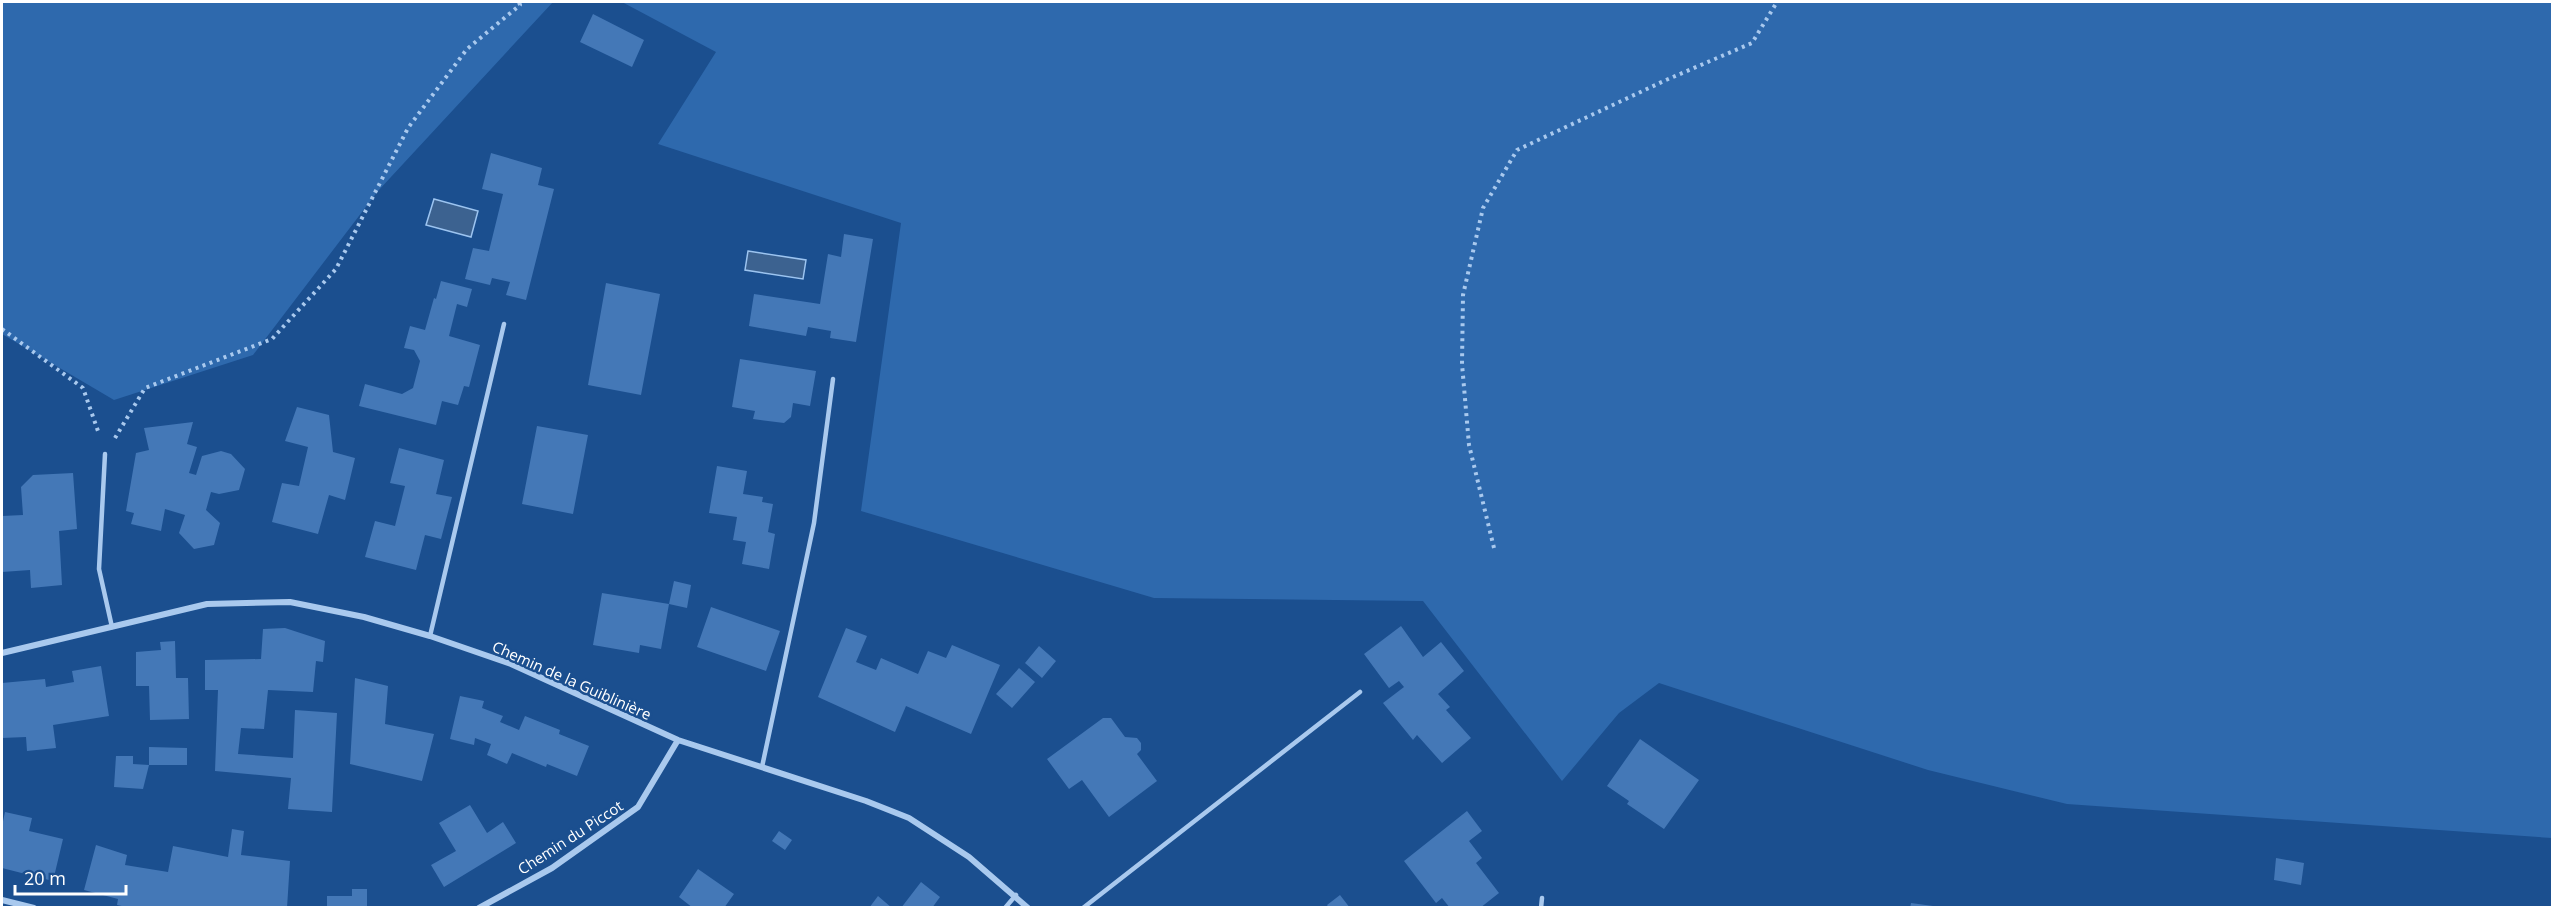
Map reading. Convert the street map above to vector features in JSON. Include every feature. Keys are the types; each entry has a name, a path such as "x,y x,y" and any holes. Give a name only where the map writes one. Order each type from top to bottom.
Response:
{"street":[{"name":"Chemin de la Guiblinière","path":"2,653 207,604 290,603 364,617 430,636 511,664 678,740 866,801 909,818 969,856 1016,895 1028,908"},
{"name":"Chemin du Piccot","path":"479,908 552,868 638,807 678,740"},
{"path":"2,900 34,908"}],"lane":[{"path":"430,636 504,324"},
{"path":"762,767 814,523 833,379"},
{"path":"105,454 99,569 112,627"},
{"path":"1083,908 1360,692"},
{"path":"1005,908 1016,895"},
{"path":"1541,908 1542,898"}],"path":[{"path":"105,454 145,388 272,339 336,269 408,128 467,49 520,5 519,2"},
{"path":"1494,548 1469,445 1462,364 1463,295 1483,208 1517,150 1665,80 1752,43 1777,2"},
{"path":"2,329 83,388 105,454"}],"shaded area":[{"path":"2,2 553,2 378,191 253,355 114,400 2,334"},
{"path":"622,2 2552,2 2552,838 2067,804 1928,770 1659,683 1619,713 1562,781 1423,601 1154,598 861,511 901,223 658,144 716,52"},
{"path":"434,199 478,211 471,237 426,225"},
{"path":"748,251 806,260 803,279 745,270"}],"building":[{"path":"593,14 644,40 632,67 580,42"},
{"path":"491,153 542,168 538,185 554,189 526,300 506,295 510,282 492,278 490,285 465,279 473,248 489,251 503,194 482,189"},
{"path":"844,234 873,239 856,342 830,338 831,331 808,327 806,336 749,326 754,294 820,304 828,254 841,257"},
{"path":"441,281 472,289 467,307 457,304 449,336 480,345 469,387 464,386 458,405 442,401 436,425 359,406 365,384 402,394 413,388 420,361 414,350 404,348 410,326 425,330"},
{"path":"606,283 660,294 641,395 588,385"},
{"path":"740,359 816,371 810,406 793,403 791,417 784,423 753,419 755,411 732,407"},
{"path":"297,407 329,415 333,452 355,458 345,500 329,495 318,534 272,522 282,483 299,486 308,447 285,441"},
{"path":"193,422 187,444 197,447 189,473 196,475 202,456 221,451 231,454 245,469 239,490 219,494 211,492 206,510 220,523 214,545 194,549 179,533 185,515 165,509 161,531 131,524 134,513 126,511 136,453 149,450 144,428"},
{"path":"537,426 588,435 573,514 522,504"},
{"path":"399,448 444,460 436,494 452,497 441,539 425,535 416,570 365,557 375,521 395,526 405,486 390,483"},
{"path":"717,466 747,471 743,494 763,497 762,502 773,504 768,532 775,534 769,569 742,564 746,542 733,540 737,517 709,513"},
{"path":"73,473 77,529 59,531 62,585 31,588 30,570 2,572 2,516 23,515 21,487 33,475"},
{"path":"674,581 691,585 687,608 669,604"},
{"path":"602,593 669,604 661,649 640,645 639,653 593,645"},
{"path":"711,607 780,631 766,671 697,647"},
{"path":"1401,626 1423,657 1441,642 1464,671 1438,694 1450,707 1446,710 1471,738 1442,763 1417,735 1413,740 1383,703 1404,687 1399,681 1389,688 1364,654"},
{"path":"285,628 325,641 323,662 316,661 313,692 268,690 264,729 241,728 238,754 293,758 295,710 337,713 332,812 288,809 291,778 215,771 218,690 205,690 205,660 261,659 263,629"},
{"path":"846,628 867,636 856,662 876,670 881,658 918,674 928,651 946,658 952,645 1000,665 971,734 906,706 895,732 818,697"},
{"path":"175,641 176,678 188,678 189,719 150,720 149,686 136,686 136,652 161,650 160,642"},
{"path":"1039,646 1056,661 1042,678 1025,663"},
{"path":"101,666 109,716 53,725 56,748 27,751 26,737 2,738 2,683 45,679 46,687 74,682 72,671"},
{"path":"1019,668 1035,682 1012,708 996,694"},
{"path":"355,678 388,686 385,724 434,734 422,781 350,764"},
{"path":"460,696 484,701 482,708 503,716 500,722 519,730 525,716 560,730 559,734 589,746 577,776 547,764 546,767 512,753 507,764 487,755 491,744 475,738 474,745 450,739"},
{"path":"1103,718 1111,718 1125,737 1137,738 1141,743 1141,750 1137,754 1157,781 1109,817 1082,780 1069,789 1047,759"},
{"path":"1640,739 1699,780 1664,829 1627,804 1629,801 1607,786"},
{"path":"149,747 187,748 187,765 149,765"},
{"path":"116,756 133,756 133,764 149,765 143,789 114,787"},
{"path":"470,805 487,833 503,822 516,843 444,887 431,865 456,851 439,823"},
{"path":"1467,811 1482,831 1469,841 1482,858 1476,863 1499,893 1480,908 1450,908 1442,898 1436,903 1404,861"},
{"path":"5,812 32,818 29,831 63,839 53,881 2,868 2,826"},
{"path":"232,829 244,831 241,855 290,861 287,908 131,908 117,905 118,899 84,890 96,845 127,855 125,865 168,872 173,846 228,857"},
{"path":"779,831 792,840 785,850 772,841"},
{"path":"2276,858 2304,863 2301,885 2274,880"},
{"path":"698,869 734,894 724,908 693,908 679,897"},
{"path":"921,882 940,897 932,908 901,908"},
{"path":"352,889 367,889 367,908 327,908 327,896 352,896"},
{"path":"1340,895 1350,908 1329,908 1327,905"},
{"path":"878,896 892,908 869,908"},
{"path":"1911,903 1933,906 1933,908 1910,908"}]}
